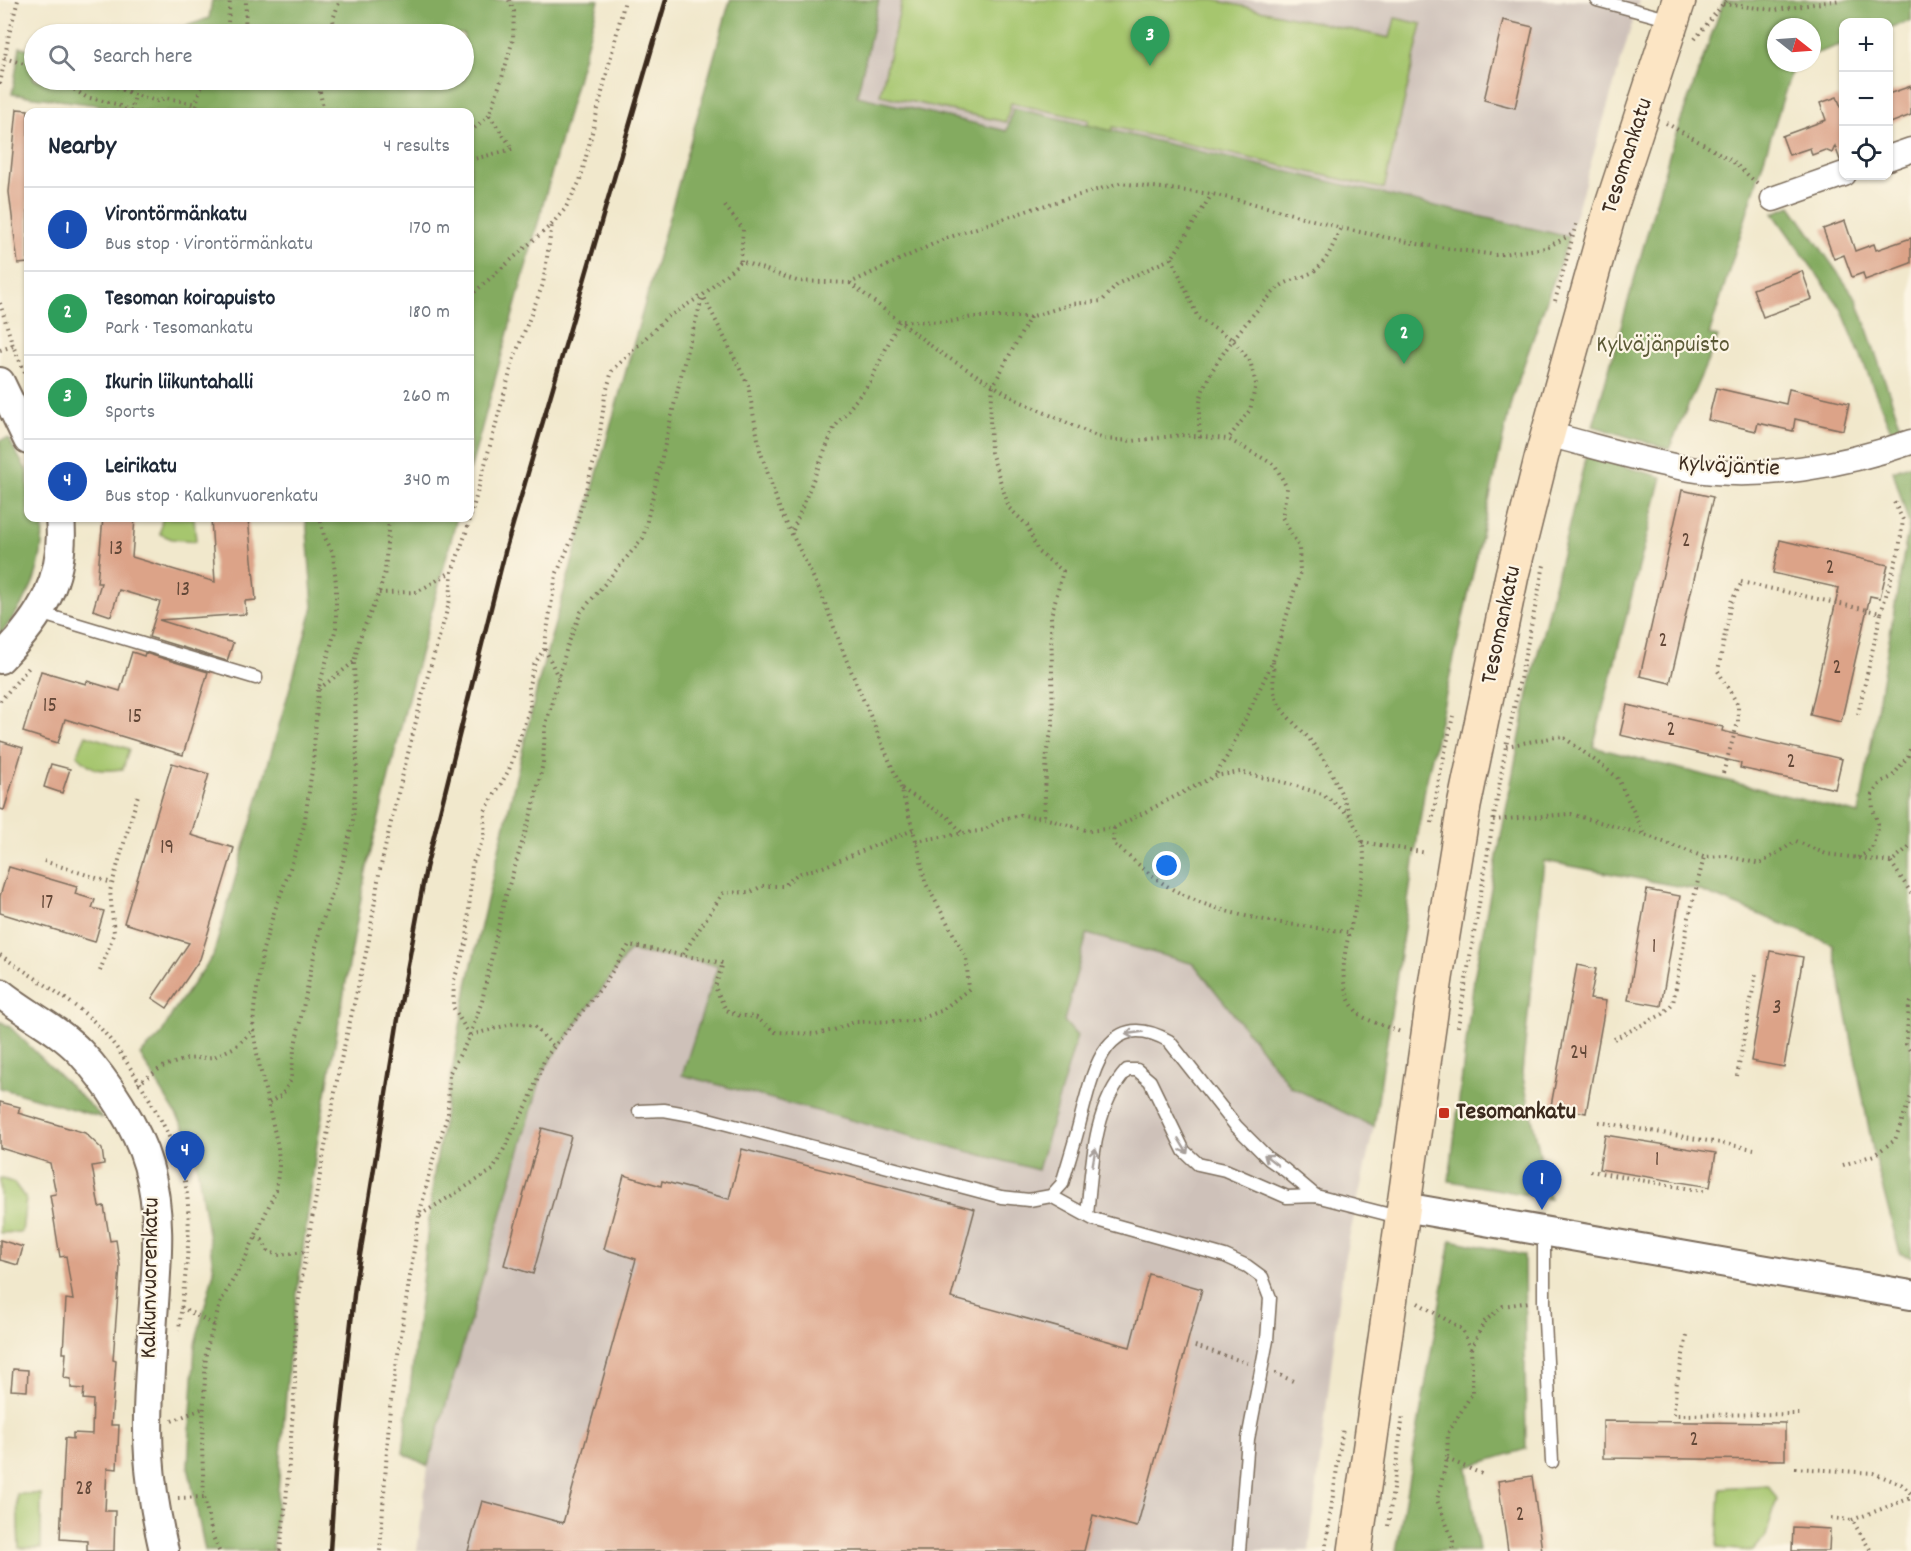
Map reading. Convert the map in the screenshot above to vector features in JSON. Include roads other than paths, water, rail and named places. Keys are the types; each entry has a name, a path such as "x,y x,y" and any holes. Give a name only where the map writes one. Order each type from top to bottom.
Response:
{"main road":[{"name":"Tesomankatu","path":"1355,1551 1464,806 1512,575 1547,434 1610,211 1686,20"}],"street":[{"path":"1893,156 1911,150"},
{"path":"1773,199 1839,176"},
{"path":"0,382 24,432"},
{"name":"Kylväjäntie","path":"1547,434 1692,470 1757,473 1807,468 1880,453 1911,442"},
{"path":"0,659 21,638 51,591 60,546 60,522"},
{"name":"Kalkunvuorenkatu","path":"0,993 48,1025 80,1052 109,1089 127,1119 142,1147 148,1166 156,1224 149,1385 149,1456 156,1515 164,1551"},
{"path":"1403,1213 1545,1231 1911,1295"}],"lane":[{"path":"1597,0 1686,20"},
{"path":"39,612 256,678"},
{"path":"639,1111 664,1110 697,1116 1001,1197 1029,1200 1051,1196 1062,1184 1092,1076 1101,1055 1113,1040 1131,1031 1154,1032 1169,1041 1236,1126 1269,1160 1316,1196"},
{"path":"1087,1215 1099,1131 1116,1082 1127,1070 1137,1070 1150,1081 1184,1150 1198,1164 1225,1170 1287,1197 1316,1196 1403,1213"},
{"path":"1051,1196 1087,1215 1136,1232 1225,1256 1247,1266 1262,1277 1270,1298 1268,1330 1248,1439 1239,1551"},
{"path":"1545,1231 1544,1301 1552,1462"}],"railway":[{"path":"330,1551 336,1458 355,1286 398,1019 426,868 506,548 666,0"}],"place":[{"name":"Ikurin liikuntahalli","path":"1150,66"},
{"name":"Tesoman koirapuisto","path":"1404,364"},
{"name":"Tesomankatu","path":"1444,1113"},
{"name":"Leirikatu","path":"185,1181"},
{"name":"Virontörmänkatu","path":"1542,1210"}],"park label":[{"name":"Kylväjänpuisto","path":"1663,346"}]}
